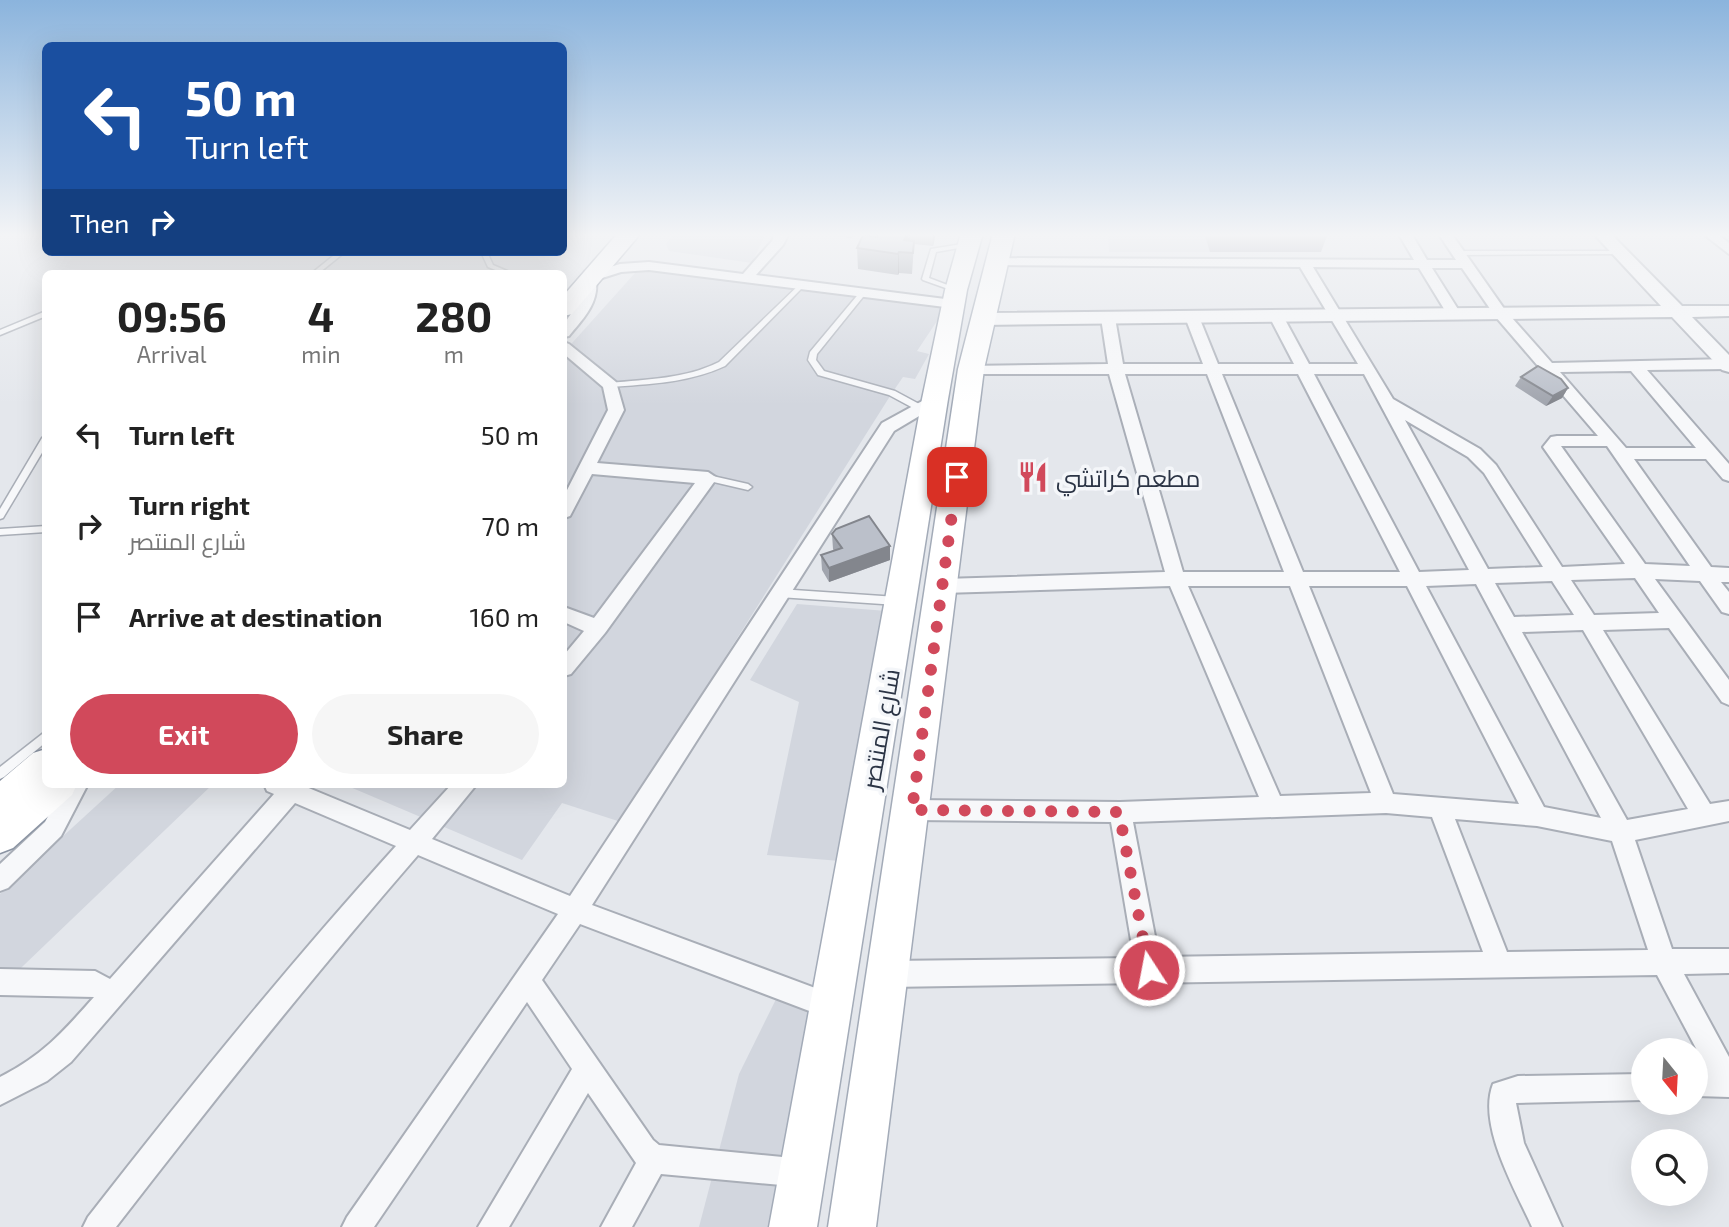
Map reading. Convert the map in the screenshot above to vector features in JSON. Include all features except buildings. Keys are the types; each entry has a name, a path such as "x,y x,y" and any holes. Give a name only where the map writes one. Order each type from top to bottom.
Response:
{"main road":[{"path":"567,306 580,290"},
{"name":"شارع المنتصر","path":"793,1227 901,601 926,403 969,290"},
{"name":"شارع المنتصر","path":"852,1227 912,810 971,369 964,304"},
{"path":"0,803 42,767"},
{"path":"0,836 54,788"}],"street":[{"path":"567,329 587,302 590,290"},
{"path":"848,290 1108,318 1729,311"},
{"path":"1320,290 1388,403 1621,832 1664,962 1728,1083 1708,1083"},
{"path":"1439,290 1454,314"},
{"path":"1484,290 1546,368 1617,447 1729,607"},
{"path":"1656,290 1728,365"},
{"path":"1276,316 1537,816"},
{"path":"1192,317 1385,803"},
{"path":"1108,318 1116,370 1176,579 1273,805"},
{"path":"567,349 610,385 616,410 567,506"},
{"path":"1546,368 1728,365"},
{"path":"1635,366 1729,475"},
{"path":"971,369 1369,369"},
{"path":"357,1227 575,910 888,427 926,403"},
{"path":"1388,403 1482,461 1588,622 1705,816"},
{"path":"1710,453 1557,441 1551,447 1729,696"},
{"path":"587,468 708,478"},
{"path":"567,664 598,628 708,478"},
{"path":"943,586 1176,579 1413,579 1638,571 1729,575"},
{"path":"567,615 598,628"},
{"path":"1509,625 1674,620"},
{"path":"0,880 53,829 75,788"},
{"path":"0,1092 38,1072 62,1053 283,788 575,910 833,1007"},
{"path":"97,1227 207,1087 333,934 463,788"},
{"path":"912,810 1119,812 1385,803 1537,816 1621,832 1729,811"},
{"path":"1439,807 1500,965"},
{"path":"1119,812 1149,970"},
{"path":"888,974 1729,961"},
{"path":"527,981 643,1150 654,1159 803,1173"},
{"path":"0,982 95,984 112,994"},
{"path":"493,1227 587,1069"},
{"path":"1547,1227 1500,1108 1503,1094 1518,1088 1631,1087"},
{"path":"616,1227 654,1159"}],"lane":[{"path":"610,385 689,377 710,371 722,364 798,290"},
{"path":"863,292 813,354 815,367 829,377 926,403"},
{"path":"0,333 42,315"},
{"path":"0,516 42,445"},
{"path":"708,478 748,487"},
{"path":"0,532 42,529"},
{"path":"779,593 901,601"},
{"path":"0,774 42,738"}],"shaded area":[{"path":"619,290 826,290 947,306 917,351 929,354 915,379 903,377 892,393 621,822 562,803 522,860 352,788 567,788 567,349"},
{"path":"797,604 887,611 840,861 767,855 799,702 750,680"},
{"path":"116,788 209,788 0,988 0,894"},
{"path":"786,979 823,1002 780,1227 699,1227 739,1074"}],"place":[{"name":"مطعم كراتشي","path":"1033,477"}],"route":[{"path":"957,477 912,810 1119,812 1149,970"}]}
